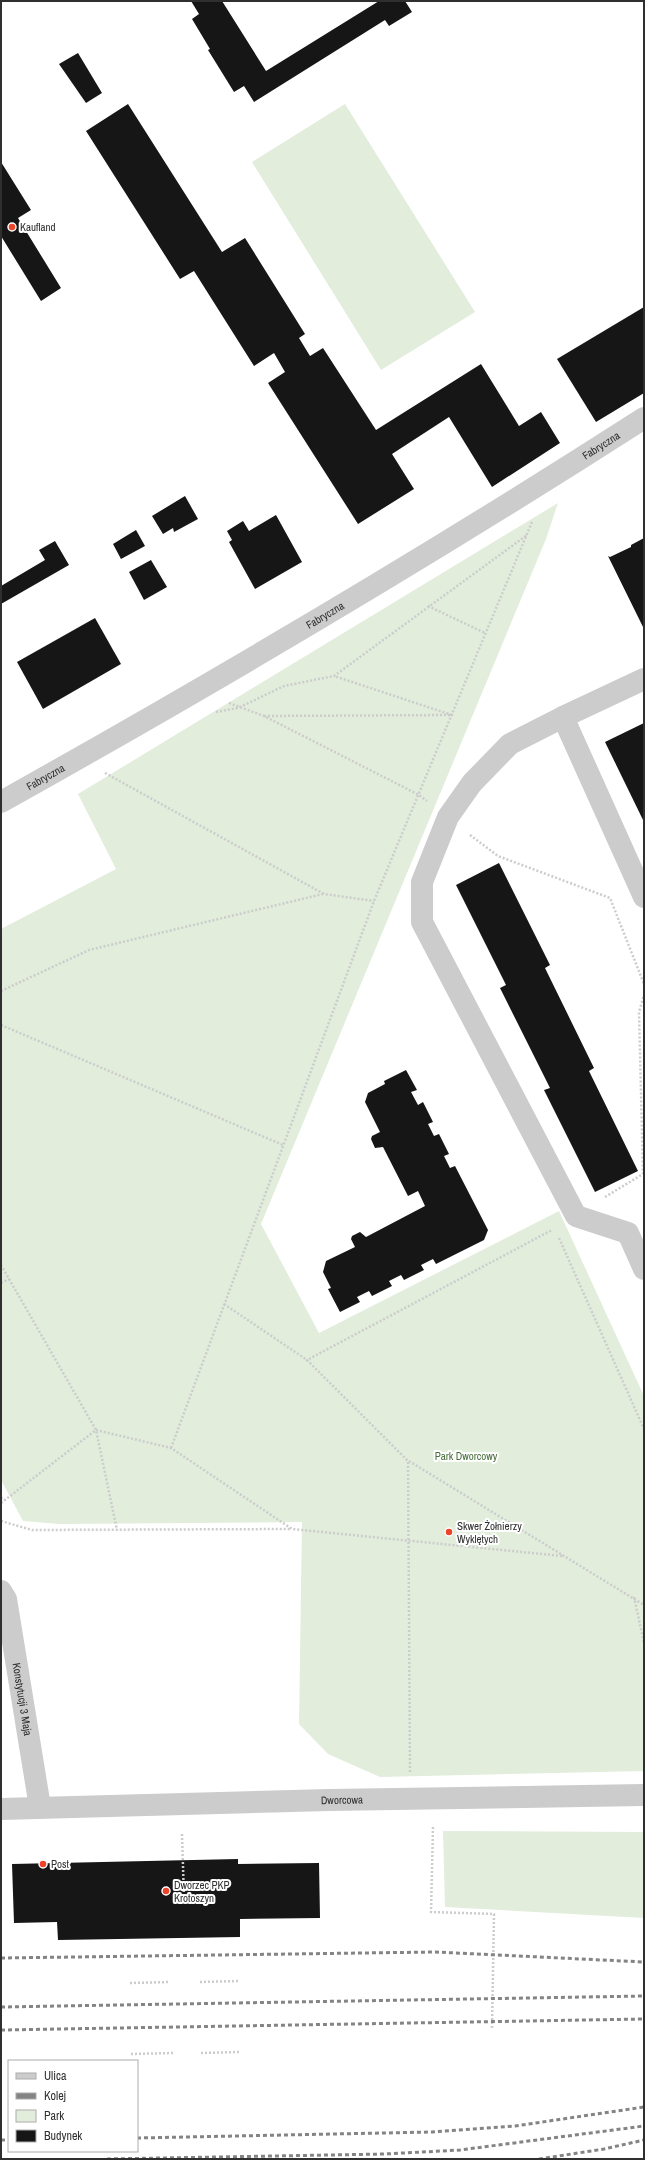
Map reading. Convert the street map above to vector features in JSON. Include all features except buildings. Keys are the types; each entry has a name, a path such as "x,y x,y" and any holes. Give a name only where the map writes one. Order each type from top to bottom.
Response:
{"street":[{"name":"Fabryczna","path":"1,802 200,690 543,483 644,418"},
{"path":"644,679 510,744 472,783 448,817 422,882 422,922 576,1216 628,1233 644,1269"},
{"path":"563,717 644,898"},
{"name":"Konstytucji 3 Maja","path":"1,1591 6,1599 40,1808"},
{"name":"Dworcowa","path":"1,1809 410,1798 644,1795"}],"path":[{"path":"171,1448 374,901 533,520"},
{"path":"211,714 238,708 284,686 334,676 527,534"},
{"path":"428,606 485,633"},
{"path":"334,676 452,715"},
{"path":"264,716 452,715"},
{"path":"100,770 324,894 374,901"},
{"path":"1,991 90,950 324,894"},
{"path":"307,1360 555,1229 643,1174 639,1012 644,995"},
{"path":"1,1025 283,1145"},
{"path":"555,1229 644,1429"},
{"path":"1,1265 96,1430 117,1530"},
{"path":"1,1283 9,1279"},
{"path":"224,1304 307,1360 408,1461 562,1556 644,1604"},
{"path":"96,1430 171,1448 292,1529"},
{"path":"1,1497 2,1502 96,1430"},
{"path":"408,1461 410,1798"},
{"path":"1,1521 32,1530 292,1529 562,1556"},
{"path":"634,1597 644,1643"},
{"path":"433,1827 431,1912 494,1914 492,2029"},
{"path":"182,1834 184,1899"},
{"path":"200,1982 239,1981"},
{"path":"130,1983 170,1982"},
{"path":"201,2053 239,2052"},
{"path":"131,2054 173,2053"}],"green space":[{"path":"345,104 475,312 381,370 252,162"},
{"name":"Park Dworcowy","path":"558,503 546,539 261,1224 319,1333 559,1211 644,1396 644,1771 380,1777 328,1754 299,1724 302,1522 60,1524 23,1521 1,1480 1,929 116,869 78,794"},
{"path":"443,1831 644,1832 644,1918 445,1907"}],"railway":[{"path":"1,1958 435,1952 644,1962"},
{"path":"1,2007 644,1996"},
{"path":"1,2030 644,2019"},
{"path":"138,2138 432,2132 515,2126 644,2107"},
{"path":"107,2159 384,2154 460,2150 644,2126"},
{"path":"1,2140 8,2140"},
{"path":"539,2159 604,2149 644,2140"}],"place":[{"name":"Kaufland","path":"12,227"},
{"name":"Skwer Żołnierzy Wyklętych","path":"449,1532"},
{"name":"Post","path":"43,1864"},
{"name":"Dworzec PKP Krotoszyn","path":"166,1891"}]}
